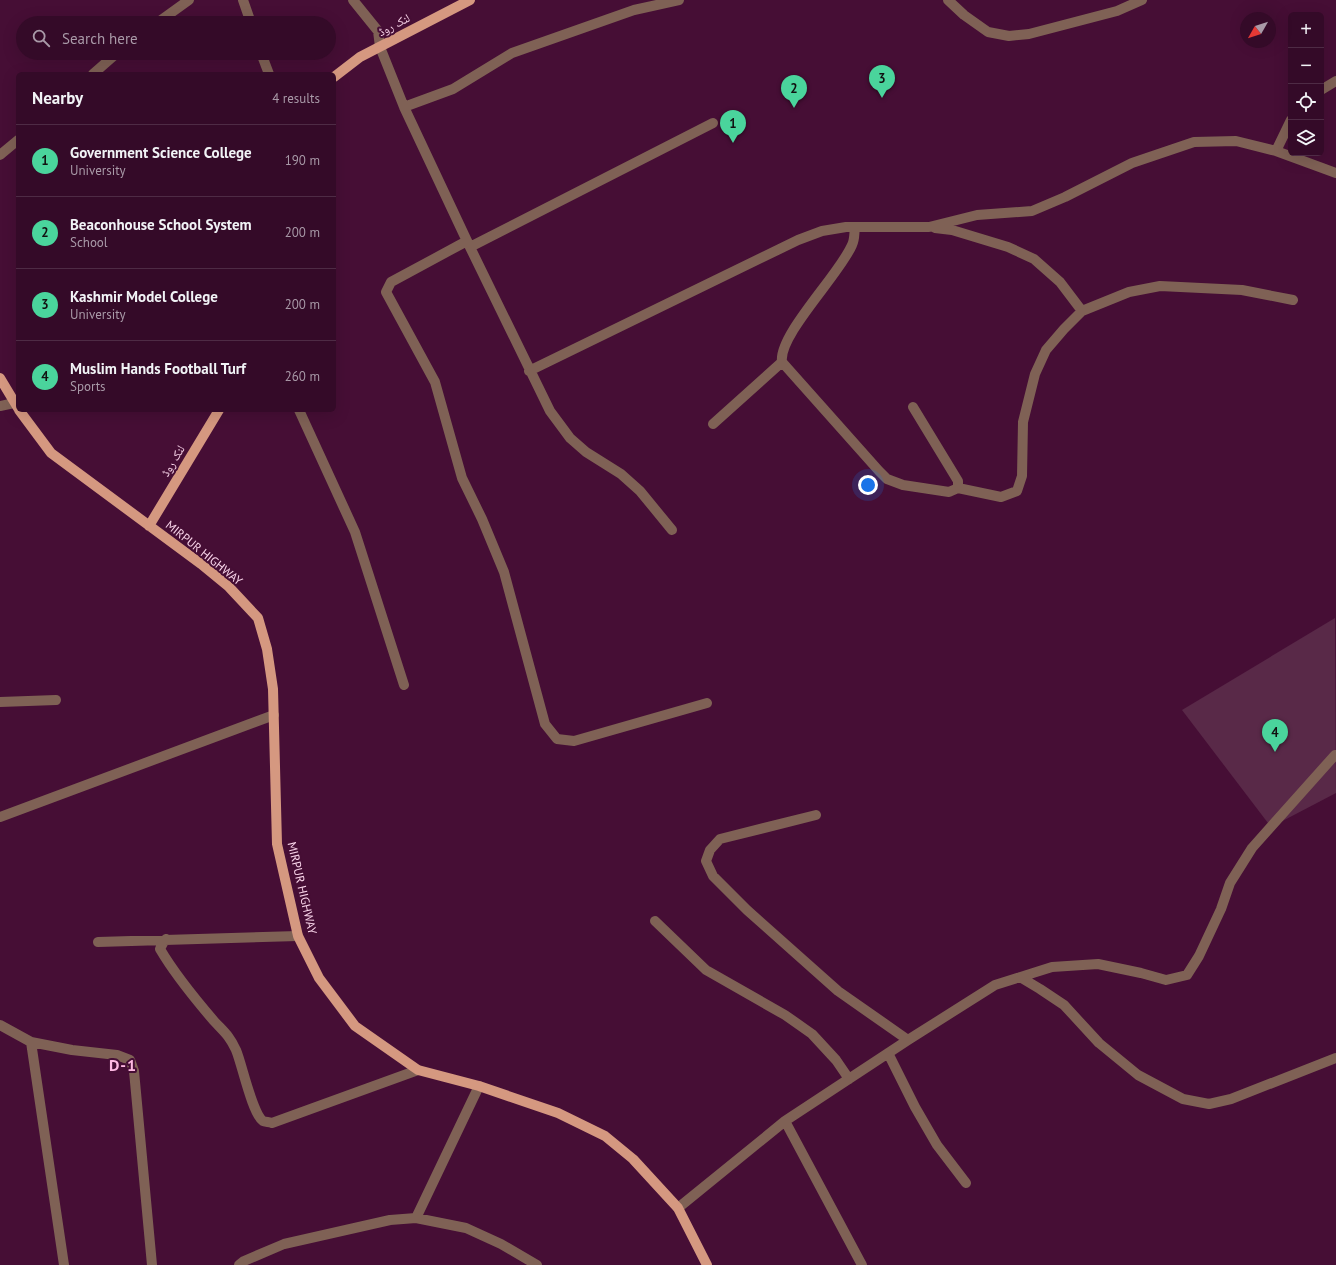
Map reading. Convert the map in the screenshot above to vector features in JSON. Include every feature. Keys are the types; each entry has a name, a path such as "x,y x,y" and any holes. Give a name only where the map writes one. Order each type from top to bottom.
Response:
{"main road":[{"name":"لنک روڈ","path":"336,75 360,57 470,0"},
{"name":"MIRPUR HIGHWAY","path":"0,378 16,405"},
{"name":"MIRPUR HIGHWAY","path":"21,412 51,453 229,587 258,618 267,649 273,689 277,844 298,936 319,978 355,1026 418,1070 480,1086 558,1112 605,1136 633,1159 678,1208 707,1265"},
{"name":"لنک روڈ","path":"149,526 218,412"}],"street":[{"path":"167,16 189,0"},
{"path":"243,0 249,16"},
{"path":"353,0 378,31 380,47 404,107 468,244 529,371 550,411 570,438 586,452 621,474 640,491 672,530"},
{"path":"404,107 453,89 512,53 634,10 679,0"},
{"path":"948,0 964,15 988,32 1009,36 1029,34 1117,11 1142,0"},
{"path":"95,72 109,60"},
{"path":"264,60 268,72"},
{"path":"1324,88 1336,80"},
{"path":"707,703 574,741 557,739 545,724 504,572 482,519 462,478 435,382 386,292 391,282 713,122"},
{"path":"1276,151 1288,126"},
{"path":"929,227 977,215 1032,211 1065,197 1132,163 1194,142 1236,141 1276,151 1336,173"},
{"path":"0,155 16,142"},
{"path":"529,371 798,240 822,230 855,227 929,227 959,232 1008,247 1034,259 1060,282 1082,311"},
{"path":"855,227 852,246 833,276 788,338 781,355 782,362 879,471 887,479 903,485 949,492 958,488 1001,497 1017,491 1022,476 1022,422 1035,374 1046,350 1082,311 1129,292 1160,286 1242,290 1293,300"},
{"path":"713,424 782,362"},
{"path":"0,406 16,407"},
{"path":"914,407 958,481 958,488"},
{"path":"300,412 355,532 404,685"},
{"path":"0,702 56,700"},
{"path":"0,818 274,715"},
{"path":"678,1208 785,1121 995,985 1052,967 1098,964 1166,980 1188,975 1199,956 1221,908 1230,883 1252,848 1335,755"},
{"path":"816,815 720,839 710,850 706,861 713,876 747,910 838,991 908,1040"},
{"path":"655,921 706,970 785,1015 812,1034 836,1060 849,1079"},
{"path":"98,942 298,936"},
{"path":"166,939 160,949 166,959 214,1021 229,1036 236,1050 256,1112 263,1121 272,1123 418,1070"},
{"path":"1020,977 1064,1005 1099,1043 1138,1075 1183,1099 1209,1104 1231,1099 1336,1058"},
{"path":"0,1025 31,1042 72,1050 117,1055 130,1060 134,1071 152,1265"},
{"path":"31,1042 64,1265"},
{"path":"888,1053 914,1107 937,1145 966,1183"},
{"path":"416,1218 480,1086"},
{"path":"785,1121 862,1265"},
{"path":"239,1265 244,1261 284,1244 390,1220 416,1218 466,1228 502,1244 537,1265"}],"shaded area":[{"path":"1335,618 1336,793 1271,827 1182,710"}],"place":[{"name":"Kashmir Model College","path":"882,98"},
{"name":"Beaconhouse School System","path":"794,108"},
{"name":"Government Science College","path":"733,143"},
{"name":"Muslim Hands Football Turf","path":"1275,752"}],"district":[{"name":"D-1","path":"123,1065"}]}
